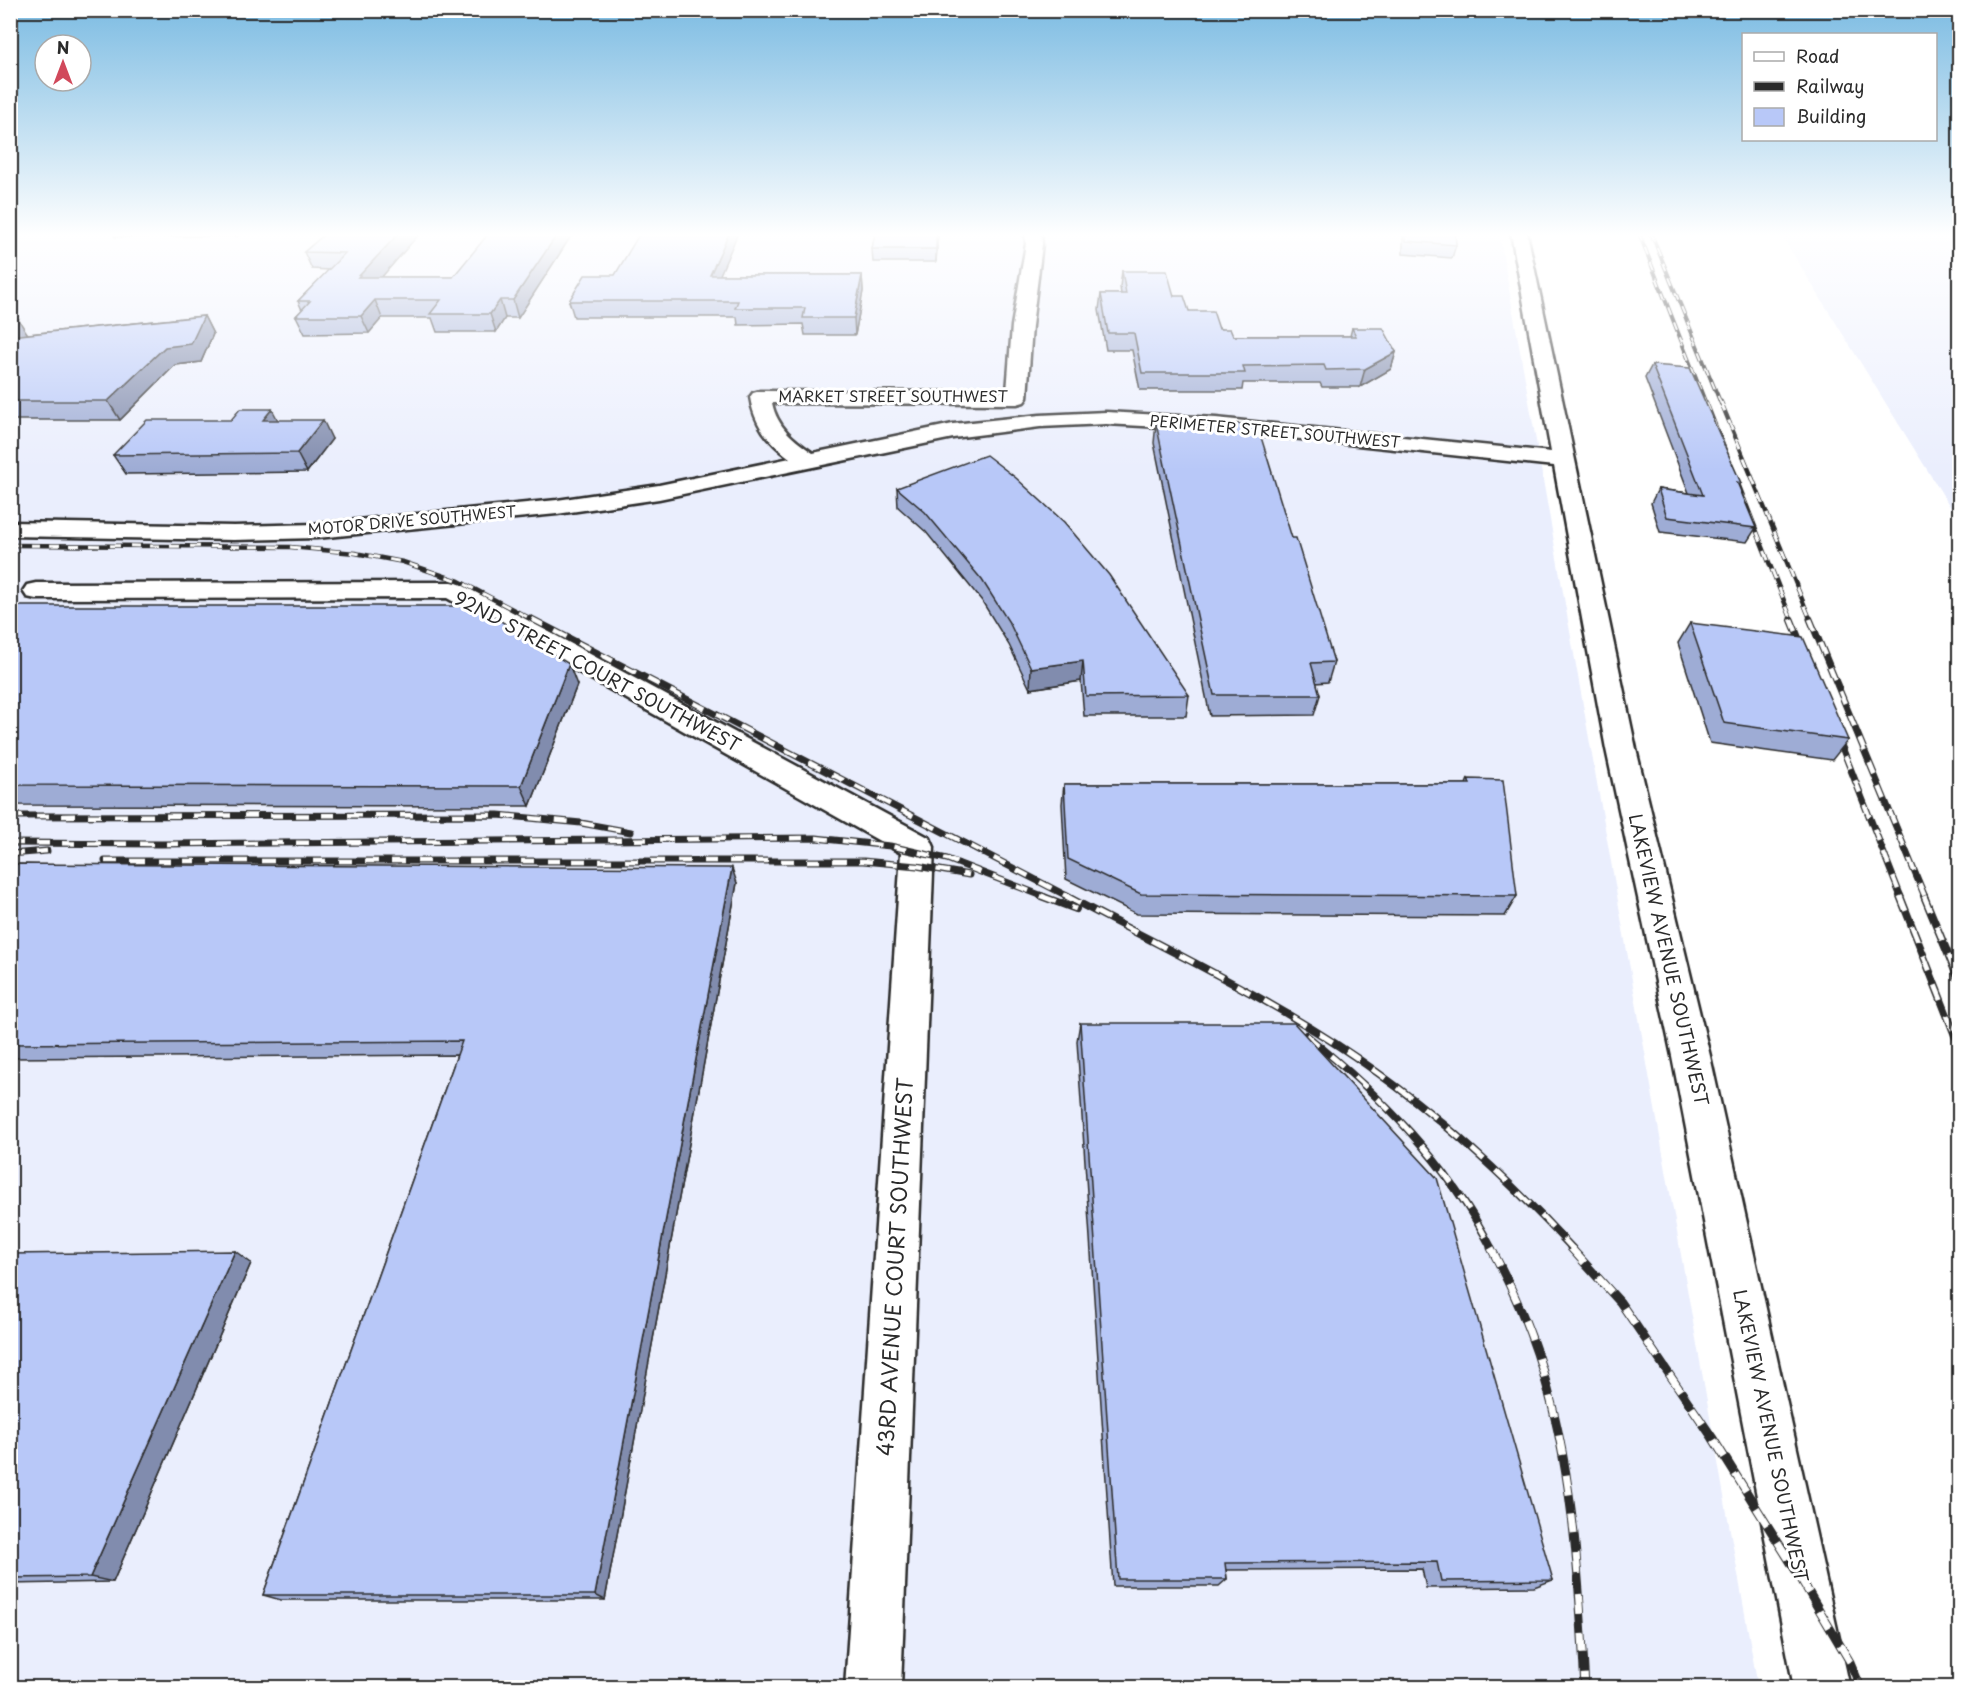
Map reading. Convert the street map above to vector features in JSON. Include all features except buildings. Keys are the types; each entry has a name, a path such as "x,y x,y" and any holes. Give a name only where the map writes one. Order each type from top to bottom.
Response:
{"street":[{"name":"MARKET STREET SOUTHWEST","path":"809,461 783,442 771,429 762,414 760,397 1017,398 1024,312"},
{"name":"LAKEVIEW AVENUE SOUTHWEST","path":"1534,312 1621,749 1691,1056 1822,1688"},
{"name":"PERIMETER STREET SOUTHWEST","path":"809,461 953,431 1040,421 1106,418 1216,424 1563,460"},
{"name":"MOTOR DRIVE SOUTHWEST","path":"10,529 234,533 317,531 557,507 659,492 809,461"},
{"name":"92ND STREET COURT SOUTHWEST","path":"36,591 452,590 918,847"},
{"name":"43RD AVENUE COURT SOUTHWEST","path":"873,1688 918,847"}],"shaded area":[{"path":"11,312 1513,312 1758,1687 11,1688"},
{"path":"1829,312 1959,312 1959,521"}],"railway":[{"path":"1670,312 1706,404"},
{"path":"1683,312 1721,404"},
{"path":"1706,402 1792,621"},
{"path":"1721,402 1811,621"},
{"path":"10,545 290,547 355,553 403,562 459,581 535,621"},
{"path":"532,619 1069,897"},
{"path":"1791,619 1804,651"},
{"path":"1810,619 1925,897"},
{"path":"1836,732 1901,897"},
{"path":"10,816 498,815 581,823 631,832"},
{"path":"10,843 161,844 816,838 890,846 947,859 1045,897"},
{"path":"10,854 47,851"},
{"path":"105,861 863,861 917,866 969,875"},
{"path":"1041,896 1076,909"},
{"path":"1066,896 1265,1001 1378,1073 1480,1156 1573,1249"},
{"path":"1900,896 1960,1048"},
{"path":"1924,896 1960,983"},
{"path":"1306,1035 1360,1082 1410,1132 1454,1187 1492,1249"},
{"path":"1491,1248 1516,1300 1537,1353 1559,1435 1577,1561 1585,1688"},
{"path":"1571,1248 1620,1302 1712,1437 1798,1574 1850,1662 1861,1688"}]}
